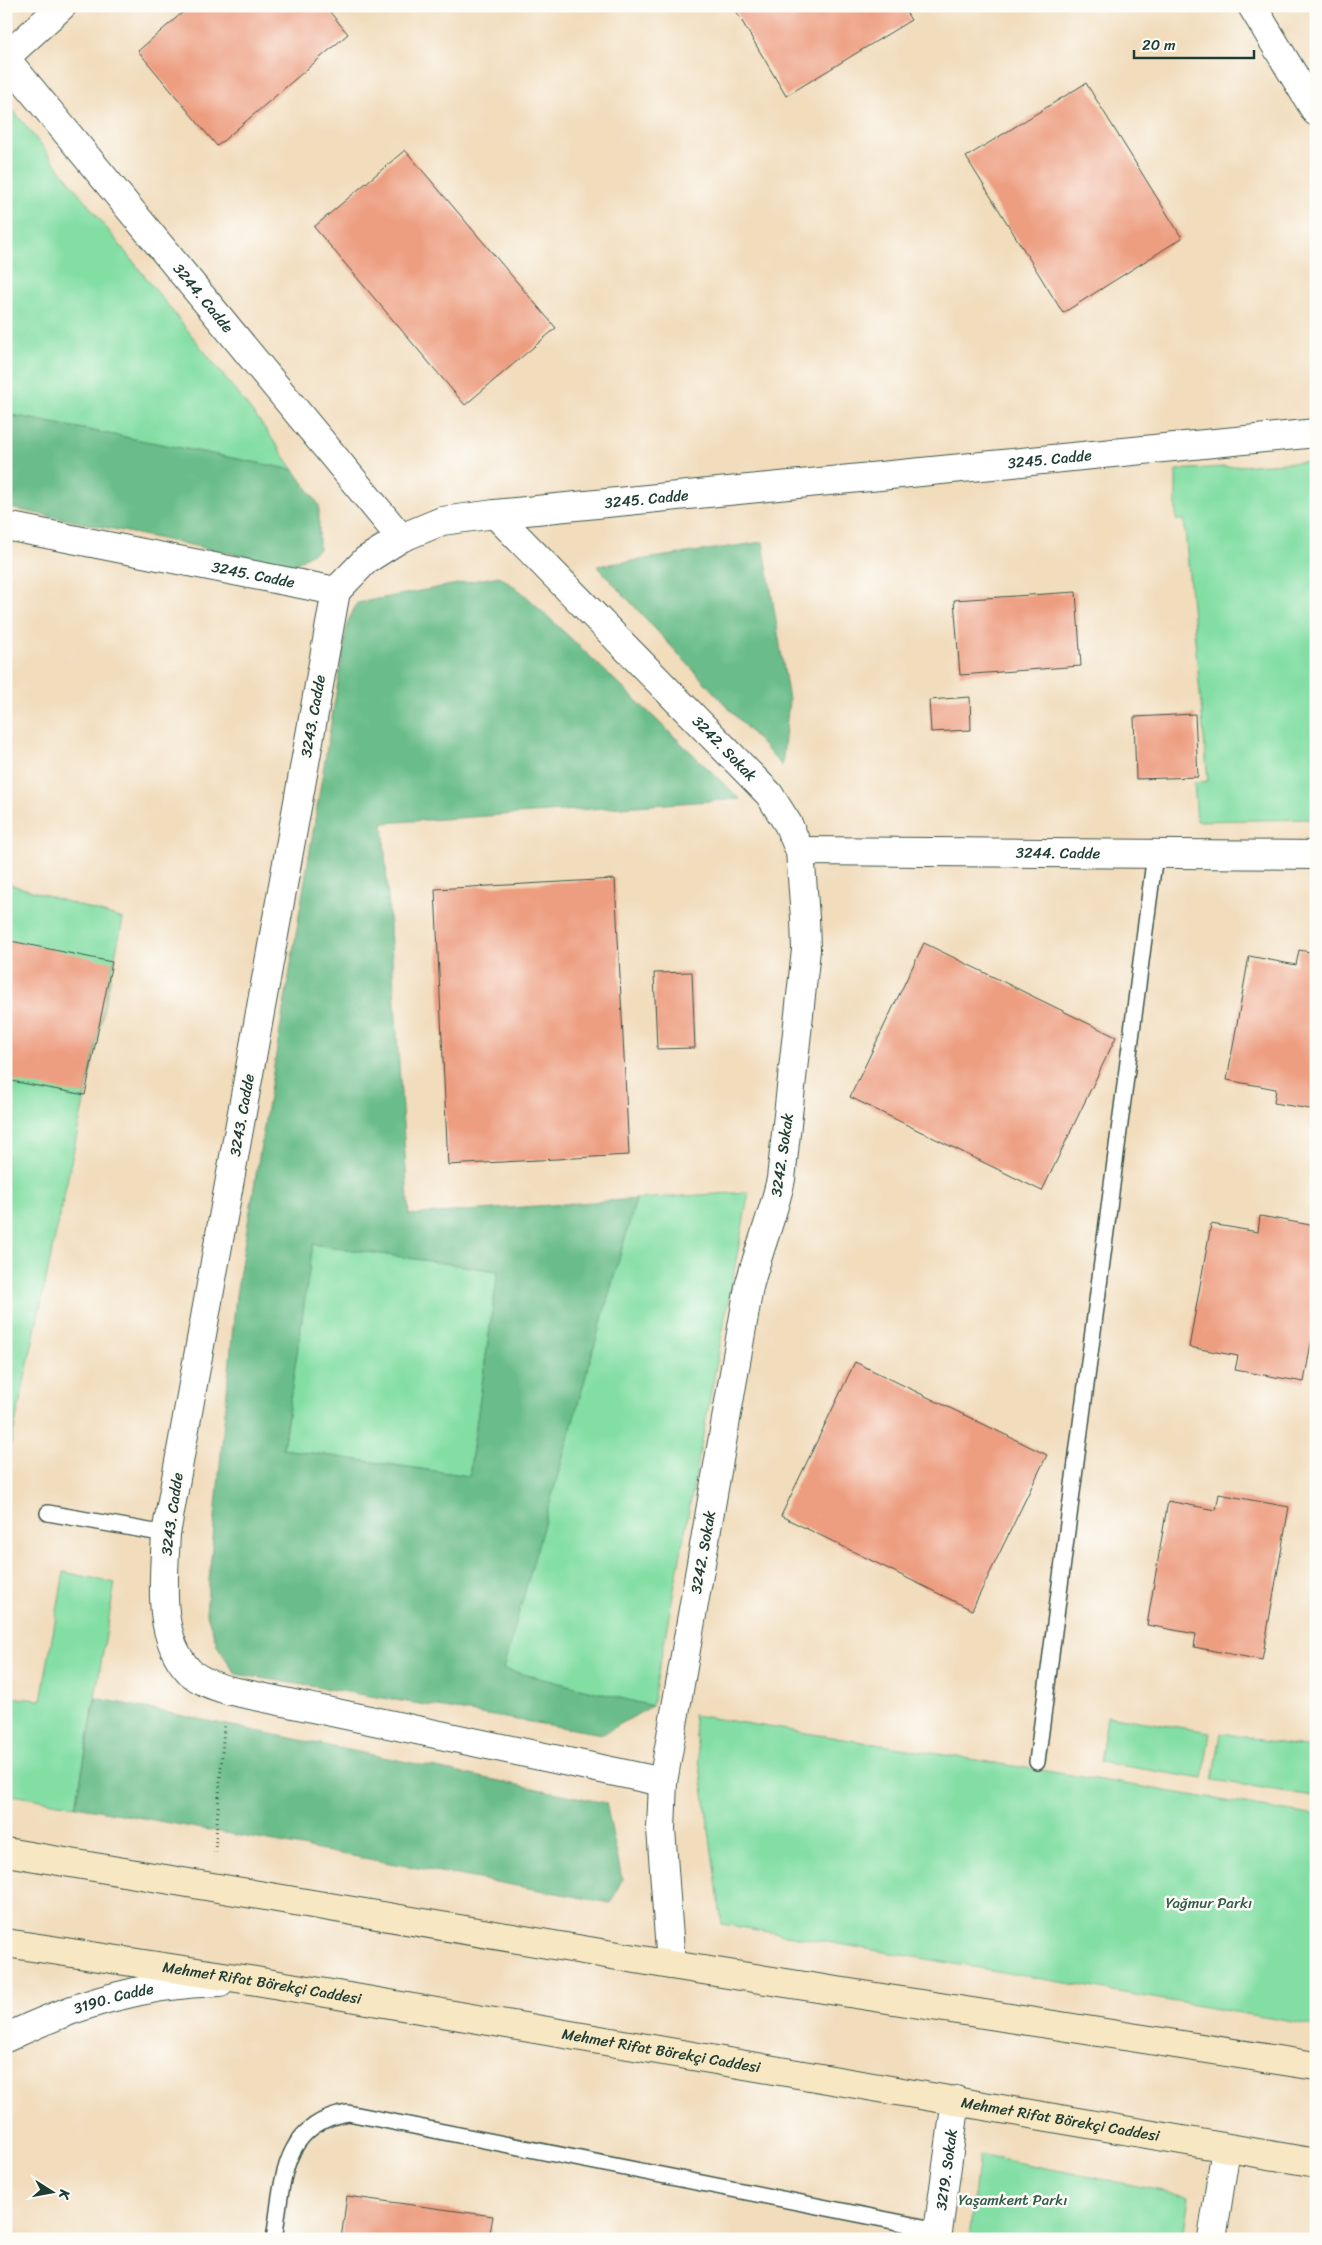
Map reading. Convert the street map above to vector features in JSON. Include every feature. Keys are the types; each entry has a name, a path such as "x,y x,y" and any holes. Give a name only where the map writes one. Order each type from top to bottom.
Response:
{"main road":[{"path":"6,1852 671,1965 1316,2066"},
{"name":"Mehmet Rifat Börekçi Caddesi","path":"6,1942 256,1981 1316,2163"}],"street":[{"path":"6,58 62,6"},
{"path":"1252,6 1316,112"},
{"name":"3244. Cadde","path":"6,58 401,538"},
{"name":"3245. Cadde","path":"6,526 336,591 366,560 401,538 442,521 495,514 1316,434"},
{"name":"3242. Sokak","path":"495,514 769,794 788,824 800,851 806,950 781,1179 775,1207 756,1261 749,1288 663,1782 660,1829 671,1965"},
{"name":"3243. Cadde","path":"336,591 166,1534 165,1605 171,1639 190,1672 209,1684 227,1690 663,1782"},
{"name":"3244. Cadde","path":"800,851 1316,855"},
{"name":"3190. Cadde","path":"6,2038 34,2025 125,1993 188,1983 256,1981"},
{"name":"3219. Sokak","path":"938,2234 956,2100"},
{"path":"1212,2239 1226,2148"}],"lane":[{"path":"1037,1762 1155,854"},
{"path":"48,1513 166,1534"},
{"path":"274,2239 288,2162 295,2144 308,2129 320,2121 333,2116 348,2114 938,2234"}],"path":[{"path":"213,1887 227,1690"}],"green space":[{"path":"6,101 261,423 294,470 6,414"},
{"path":"6,414 294,470 319,505 319,549 292,566 6,507"},
{"path":"1316,461 1316,819 1197,821 1194,783 1208,781 1184,520 1176,520 1176,470"},
{"path":"763,542 789,700 782,766 597,566"},
{"path":"499,576 523,593 740,799 383,823 409,1215 636,1199 503,1669 652,1706 603,1734 236,1674 218,1647 206,1612 236,1295 348,621 357,603","holes":["313,1244 498,1271 469,1476 283,1449"]},
{"path":"6,883 123,919 6,1467"},
{"path":"749,1192 652,1706 502,1669 636,1199"},
{"path":"312,1244 498,1271 469,1476 283,1449"},
{"path":"64,1572 115,1583 76,1806 6,1794 6,1697 41,1700"},
{"path":"96,1698 606,1803 622,1879 611,1903 76,1806"},
{"name":"Yağmur Parkı","path":"693,1715 1316,1816 1316,2026 722,1924"},
{"path":"1107,1716 1210,1732 1203,1779 1100,1762"},
{"path":"1221,1733 1316,1749 1316,1768 1312,1796 1213,1780"},
{"name":"Yaşamkent Parkı","path":"979,2155 1189,2196 1183,2239 969,2239"}],"building":[{"path":"190,6 325,6 348,34 217,146 138,51"},
{"path":"733,6 902,6 911,20 786,96"},
{"path":"1086,83 1182,238 1063,313 966,157"},
{"path":"405,150 556,328 465,405 314,227"},
{"path":"1076,592 1081,666 960,675 954,600"},
{"path":"970,697 971,730 931,732 929,700"},
{"path":"1195,714 1198,777 1136,779 1134,717"},
{"path":"615,879 629,1155 448,1165 435,889"},
{"path":"6,940 112,962 85,1095 6,1080"},
{"path":"924,943 1116,1037 1042,1191 850,1097"},
{"path":"1299,950 1316,953 1316,1110 1274,1103 1276,1089 1227,1080 1249,956 1296,965"},
{"path":"692,972 695,1048 657,1049 654,973"},
{"path":"1260,1216 1316,1226 1316,1316 1304,1382 1235,1370 1238,1356 1189,1347 1211,1224 1258,1232"},
{"path":"855,1362 1047,1455 972,1610 781,1516"},
{"path":"1219,1494 1289,1507 1262,1660 1194,1647 1196,1634 1147,1625 1168,1501 1216,1510"},
{"path":"347,2196 493,2216 489,2239 341,2239"}]}
